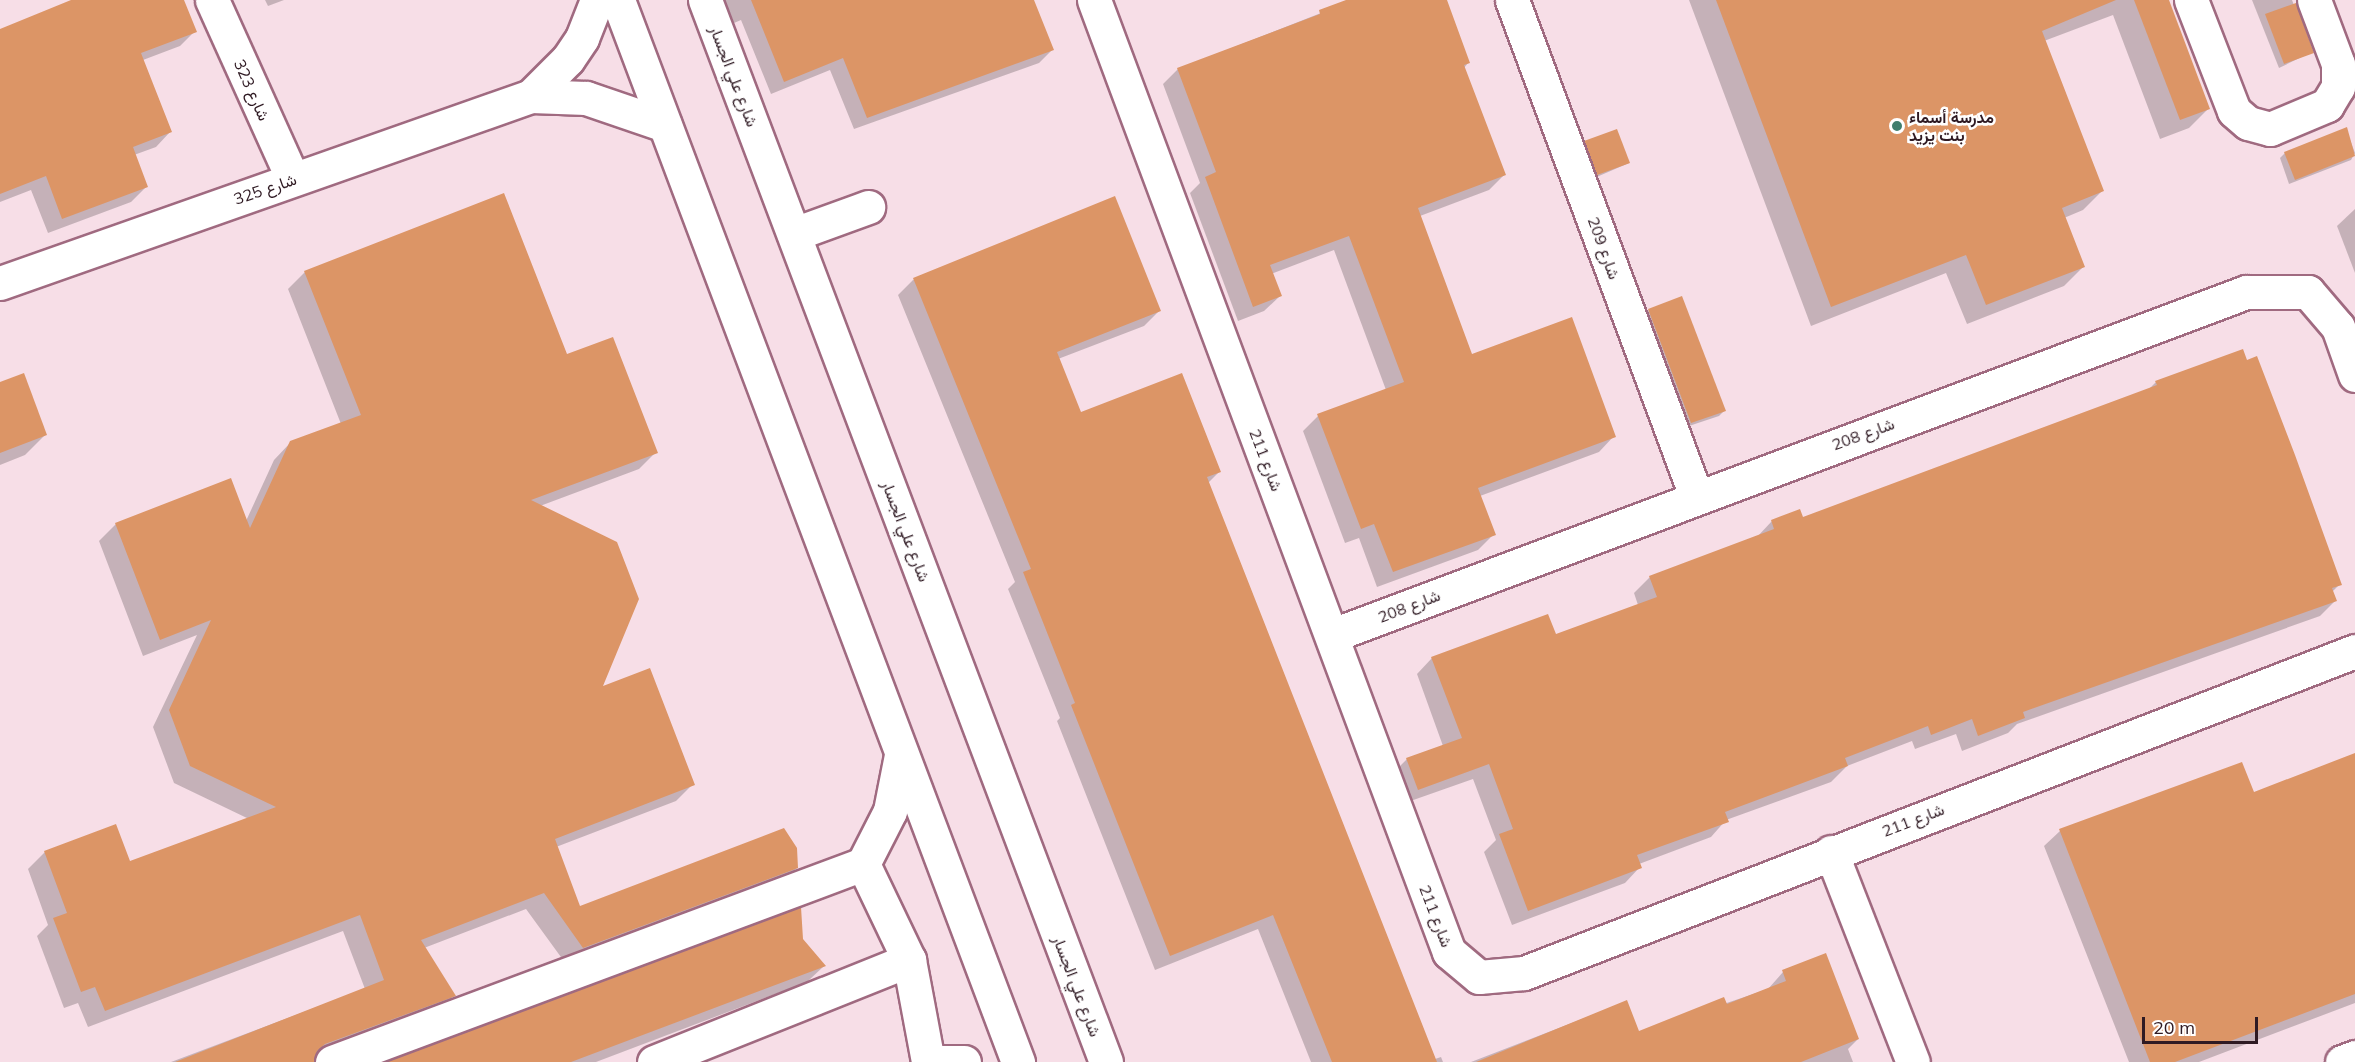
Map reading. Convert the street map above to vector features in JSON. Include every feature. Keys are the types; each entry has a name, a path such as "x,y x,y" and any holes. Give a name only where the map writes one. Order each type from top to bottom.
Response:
{"street":[{"name":"شارع 323","path":"212,0 293,179"},
{"name":"شارع 325","path":"531,96 568,59 582,38 597,0"},
{"path":"618,0 1018,1062"},
{"name":"شارع علي الجسار","path":"705,0 1106,1062"},
{"name":"شارع 209","path":"1512,0 1696,496"},
{"path":"2191,0 2234,111 2248,123 2270,129 2327,105 2338,87 2338,64 2314,0"},
{"name":"شارع 211","path":"1104,3 1449,952 1479,977 1524,973 1831,852 2355,651"},
{"name":"شارع 325","path":"0,283 531,96 586,98 665,125"},
{"path":"794,234 868,207"},
{"name":"شارع 208","path":"1333,635 1696,496 2246,292 2307,292 2338,327 2355,375"},
{"path":"332,1062 863,864 890,812 901,753"},
{"path":"1831,852 1913,1062"},
{"path":"863,864 909,960 930,1062 964,1062"},
{"path":"654,1062 909,960"},
{"path":"2343,1062 2355,1057"}],"building":[{"path":"71,0 184,0 197,32 141,53 172,132 133,147 148,187 62,219 46,176 0,194 0,29"},
{"path":"751,0 1034,0 1054,50 867,118 843,58 784,82"},
{"path":"1346,0 1447,0 1470,63 1464,65 1506,175 1418,208 1472,354 1572,317 1616,437 1478,488 1496,535 1393,572 1374,524 1361,529 1317,414 1404,382 1349,236 1270,265 1282,296 1253,307 1205,177 1216,172 1177,68 1320,14 1319,10"},
{"path":"1716,0 2116,0 2042,31 2104,191 2062,208 2085,267 1986,305 1966,255 1831,307"},
{"path":"2134,0 2169,0 2210,109 2180,120"},
{"path":"2296,3 2314,53 2284,64 2265,14"},
{"path":"2347,127 2355,156 2295,180 2284,152"},
{"path":"1617,129 1630,163 1597,175 1584,141"},
{"path":"504,193 567,354 613,337 658,453 531,500 617,542 639,599 603,686 650,668 695,785 555,839 580,906 784,828 797,848 798,868 583,948 544,893 421,940 456,996 325,1044 317,1051 314,1062 175,1062 384,980 360,915 105,1011 95,987 81,992 53,918 67,913 44,851 116,824 130,861 276,807 190,766 169,710 211,620 160,640 115,523 231,478 250,528 290,441 361,415 304,271"},
{"path":"1115,196 1161,311 1057,352 1081,412 1182,373 1221,472 1207,477 1437,1062 1332,1062 1273,915 1170,956 1071,705 1075,703 1023,572 1031,569 913,278"},
{"path":"1682,296 1726,411 1691,423 1648,309"},
{"path":"2243,349 2247,360 2257,356 2295,455 2342,585 2332,588 2337,601 2023,712 2025,718 1978,736 1972,719 1931,735 1928,726 1845,758 1848,766 1725,812 1729,822 1637,855 1642,868 1528,911 1499,834 1513,829 1489,764 1418,790 1406,758 1462,738 1431,657 1548,614 1556,634 1657,597 1649,576 1774,529 1771,520 1800,509 1803,517 2157,385 2155,381"},
{"path":"24,373 47,435 0,453 0,382"},
{"path":"2355,753 2355,994 2175,1062 2150,1062 2059,829 2242,762 2254,792"},
{"path":"801,907 803,939 826,966 571,1062 386,1062"},
{"path":"1826,953 1859,1039 1801,1062 1476,1062 1627,1000 1639,1031 1724,997 1727,1004 1786,981 1782,970"}],"place":[{"name":"مدرسة أسماء بنت يزيد","path":"1897,126"}]}
